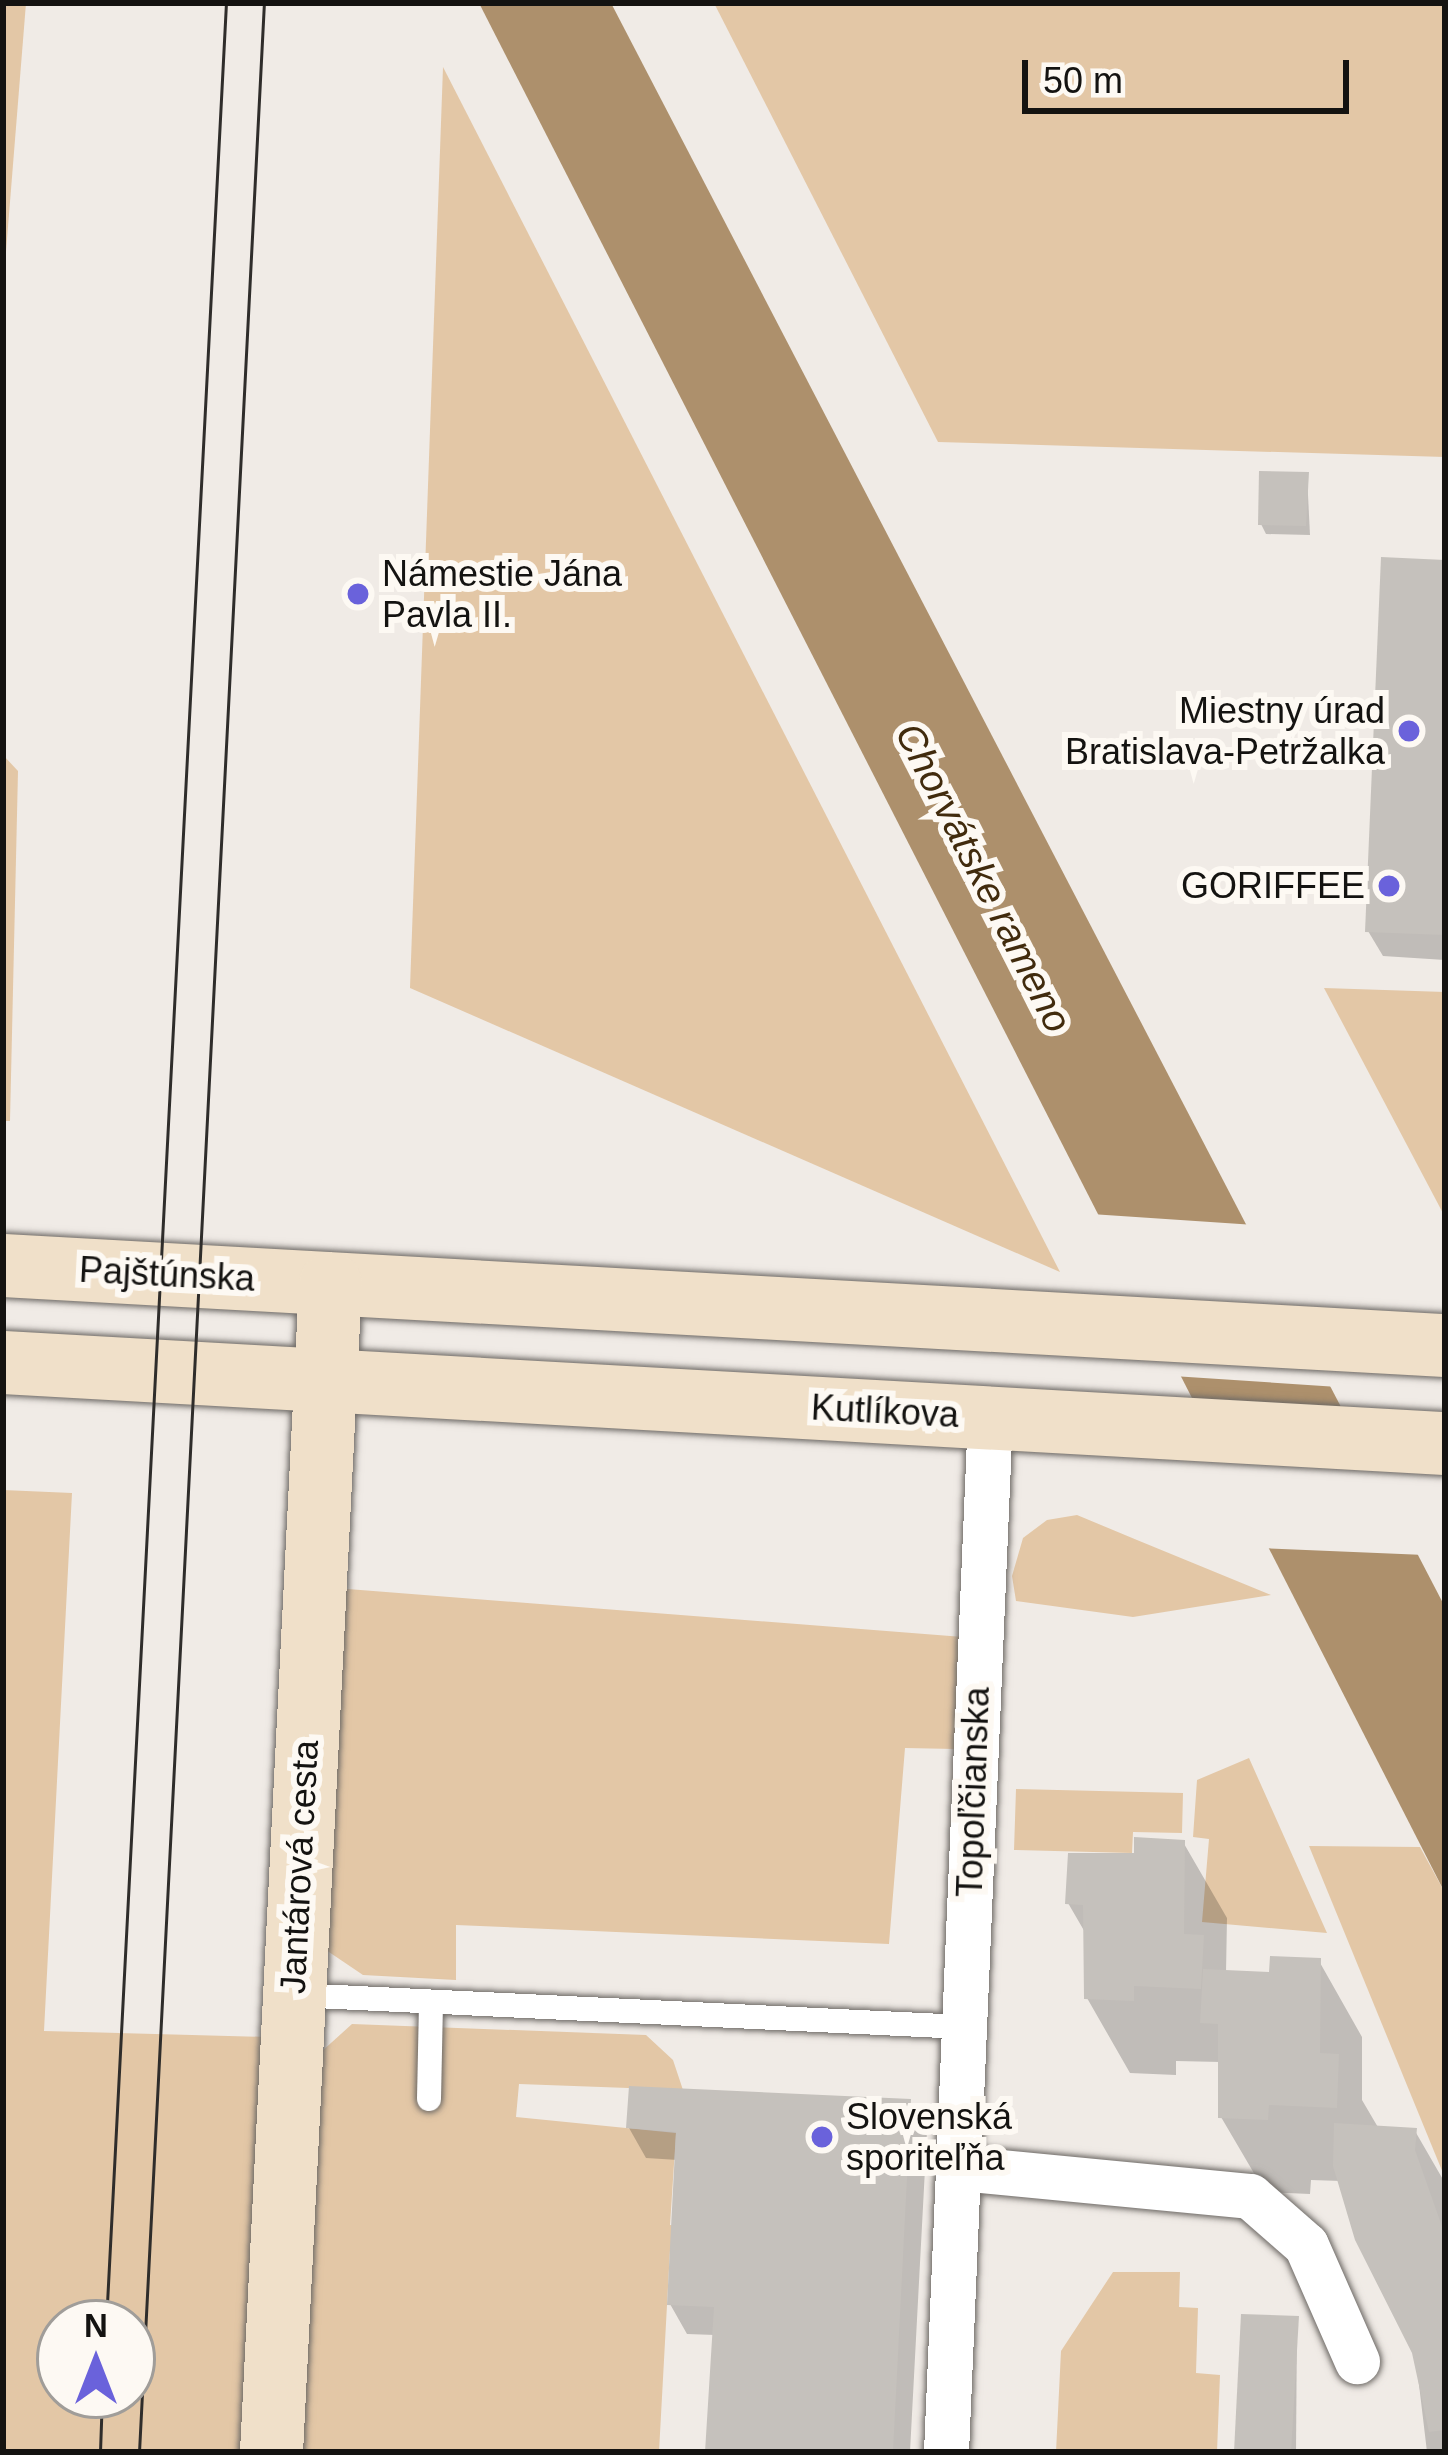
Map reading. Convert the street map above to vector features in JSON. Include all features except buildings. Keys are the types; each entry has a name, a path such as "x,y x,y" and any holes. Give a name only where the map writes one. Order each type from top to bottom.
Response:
{"main road":[{"name":"Pajštúnska","path":"3,1265 330,1283"},
{"path":"330,1283 1445,1345"},
{"name":"Jantárová cesta","path":"271,2452 330,1283"},
{"path":"3,1362 324,1378"},
{"name":"Kutlíkova","path":"324,1378 1445,1443"}],"street":[{"name":"Topoľčianska","path":"946,2452 990,1417"},
{"path":"960,2168 1250,2196 1306,2245 1357,2361"}],"lane":[{"path":"293,1995 964,2027"},
{"path":"429,2098 431,2002"}],"shaded area":[{"path":"3,3 26,3 3,289"},
{"path":"714,3 1445,3 1445,457 938,442"},
{"path":"443,67 1060,1272 410,988"},
{"path":"3,755 18,771 10,1121 3,1121"},
{"path":"1324,988 1445,992 1445,1217"},
{"path":"3,1490 72,1493 44,2031 269,2037 248,2452 3,2452"},
{"path":"1077,1515 1271,1595 1133,1617 1016,1601 1012,1576 1023,1538 1047,1520"},
{"path":"335,1588 963,1637 955,1749 905,1748 889,1944 456,1925 456,1980 363,1975 326,1950"},
{"path":"1249,1758 1327,1933 1202,1922 1209,1839 1193,1837 1197,1780"},
{"path":"1016,1789 1183,1793 1182,1833 1133,1832 1132,1853 1014,1850"},
{"path":"1309,1846 1420,1847 1445,1893 1445,2178"},
{"path":"352,2024 646,2035 673,2060 683,2090 519,2084 516,2117 676,2133 670,2225 717,2228 670,2250 659,2452 291,2452 310,2062"},
{"path":"1113,2272 1180,2272 1179,2307 1198,2308 1196,2373 1220,2375 1217,2452 1056,2452 1061,2351"}],"water":[{"name":"Chorvátske rameno","path":"479,3 611,3 1445,1607 1445,1893"}],"pier":[{"path":"1091,1214 1255,1225 1338,1387 1173,1376"},
{"path":"1185,1399 1350,1410 1425,1555 1261,1548"}],"tram line":[{"path":"107,2299 226,3"},
{"path":"139,2452 264,3"},
{"path":"100,2452 101,2419"}],"place":[{"name":"Námestie Jána Pavla II.","path":"358,594"},
{"name":"Miestny úrad Bratislava-Petržalka","path":"1409,731"},
{"name":"GORIFFEE","path":"1389,886"},
{"name":"Slovenská sporiteľňa","path":"822,2137"}]}
